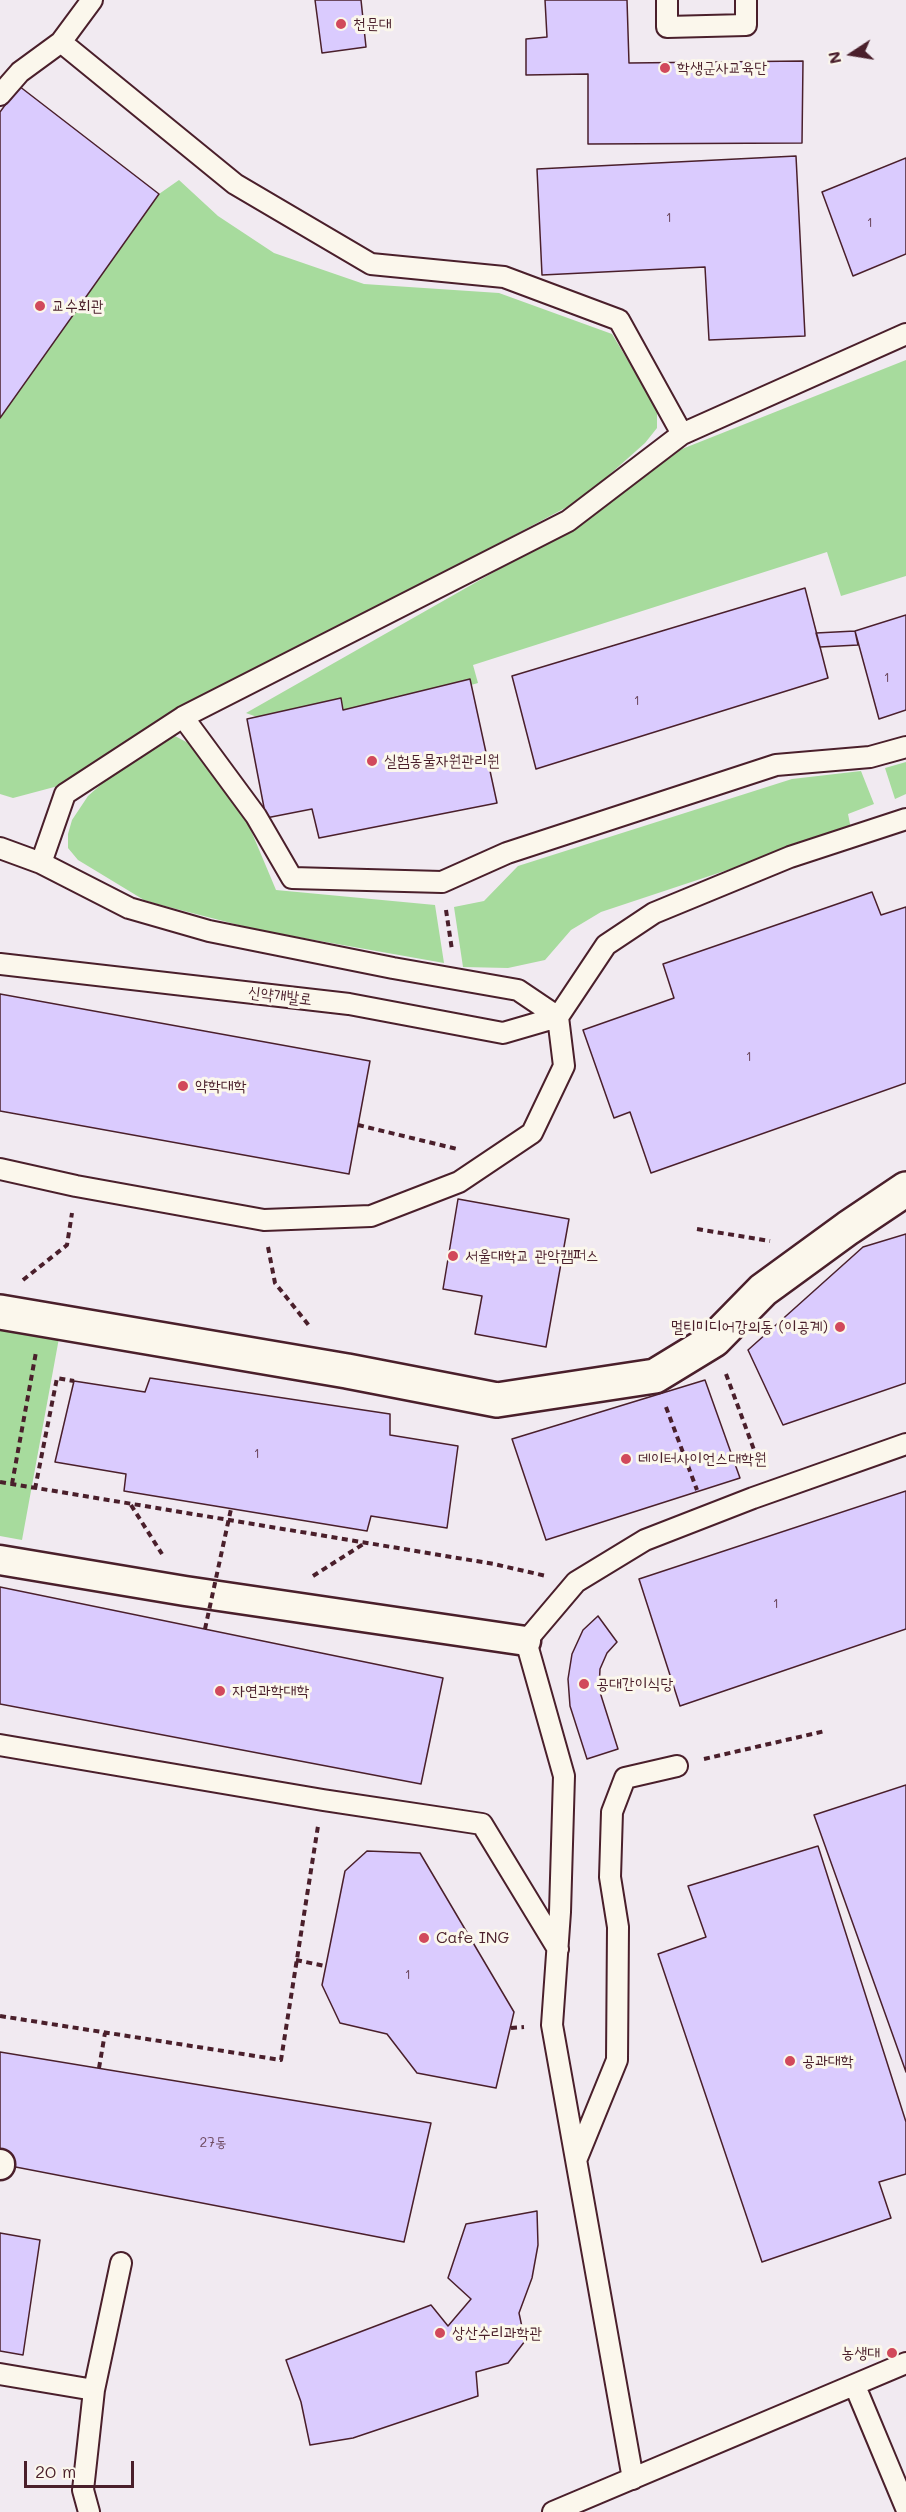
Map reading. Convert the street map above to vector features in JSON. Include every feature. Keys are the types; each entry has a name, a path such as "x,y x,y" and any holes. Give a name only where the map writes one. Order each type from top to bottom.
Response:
{"street":[{"path":"8,1299 41,1320 346,1371 497,1400 655,1376 714,1340 763,1290 906,1189"},
{"path":"0,1560 268,1604 526,1641"}],"lane":[{"path":"0,95 20,72 61,42 91,0"},
{"path":"667,0 667,27 746,25 746,0"},
{"path":"61,42 235,184 371,264 504,277 619,320 682,434"},
{"path":"41,863 65,794 183,717 568,521 682,434 906,334"},
{"path":"183,717 256,816 292,878 442,882 507,854 776,765 870,757 906,747"},
{"path":"0,1169 76,1186 264,1220 371,1216 459,1182 531,1133 564,1066 558,1017 606,945 654,913 790,857 906,819"},
{"path":"0,848 41,863 129,908 167,921 393,968 518,990 558,1017"},
{"name":"신약개발로","path":"0,964 349,1004 503,1033 558,1017"},
{"path":"633,2480 552,2025 558,1949 564,1776 526,1641 576,1582 645,1540 906,1444"},
{"path":"0,1745 323,1800 482,1824 558,1949"},
{"path":"577,2158 617,2060 618,1927 610,1877 612,1812 625,1778 677,1766"},
{"path":"89,2512 83,2490 94,2390 121,2263"},
{"path":"554,2512 906,2363"},
{"path":"0,2374 94,2390"},
{"path":"855,2386 906,2508"}],"path":[{"path":"442,882 455,978"},
{"path":"358,1125 493,1157"},
{"path":"8,1299 67,1245 76,1186"},
{"path":"264,1220 275,1283 346,1371"},
{"path":"697,1229 819,1249"},
{"path":"12,1484 41,1320"},
{"path":"714,1340 769,1493"},
{"path":"655,1376 706,1516"},
{"path":"35,1489 57,1378 74,1381"},
{"path":"0,1482 494,1564 576,1582"},
{"path":"130,1504 185,1591"},
{"path":"205,1629 231,1509"},
{"path":"268,1604 366,1543"},
{"path":"677,1766 825,1731"},
{"path":"0,2016 281,2060 323,1800"},
{"path":"296,1960 325,1966"},
{"path":"99,2068 105,2033"}],"shaded area":[{"name":"서울대학교 관악캠퍼스","path":"0,0 906,0 906,2512 0,2512"}],"green space":[{"path":"179,180 218,216 274,253 364,284 499,293 612,334 657,409 657,428 645,443 582,499 227,688 58,786 13,798 0,794 0,418 159,194"},
{"path":"906,360 906,576 841,596 827,552 473,665 478,683 304,734 246,713 575,526 682,449"},
{"path":"173,735 194,746 247,821 276,890 435,905 444,963 258,930 157,904 144,900 78,860 68,848 68,834 72,820 88,796 114,773"},
{"path":"906,762 906,794 895,799 885,768"},
{"path":"861,771 874,804 848,814 851,829 601,912 571,930 545,960 508,968 463,967 454,907 484,901 518,866 792,779"},
{"path":"0,1329 59,1338 22,1540 0,1536"}],"building":[{"name":"천문대","path":"315,0 361,0 366,47 322,53"},
{"name":"학생군사교육단","path":"545,0 627,0 629,63 803,61 802,143 588,144 588,74 526,75 526,39 547,37"},
{"name":"교수회관","path":"19,86 159,194 0,418 0,112"},
{"path":"796,156 805,336 709,340 705,267 542,275 537,169"},
{"path":"906,158 906,254 853,276 822,192"},
{"path":"805,588 828,678 536,769 512,676"},
{"path":"906,615 906,710 879,719 855,631"},
{"path":"855,631 858,645 820,647 816,633"},
{"name":"실험동물자원관리원","path":"470,679 497,803 319,838 312,809 266,818 247,719 341,698 343,710"},
{"path":"872,892 881,915 906,907 906,1083 651,1173 630,1112 614,1118 583,1030 674,998 663,964"},
{"name":"약학대학","path":"0,994 370,1061 349,1174 0,1111"},
{"path":"458,1199 569,1219 546,1347 475,1334 482,1296 443,1289"},
{"name":"멀티미디어강의동 (이공계)","path":"906,1234 906,1383 783,1425 748,1350 863,1247"},
{"path":"150,1378 390,1414 390,1435 458,1446 447,1528 371,1516 367,1531 124,1491 126,1474 55,1462 74,1381 145,1392"},
{"name":"데이터사이언스대학원","path":"705,1380 740,1478 546,1540 512,1439"},
{"path":"906,1491 906,1629 680,1706 639,1579"},
{"name":"자연과학대학","path":"0,1587 443,1678 421,1784 0,1704"},
{"name":"공대간이식당","path":"598,1616 617,1642 607,1653 600,1669 599,1689 618,1749 587,1759 570,1706 568,1679 572,1654 583,1630"},
{"path":"906,1785 906,2072 814,1815"},
{"name":"공과대학","path":"818,1846 906,2122 906,2174 879,2182 891,2218 762,2262 658,1954 706,1937 688,1886"},
{"path":"367,1851 420,1853 514,2012 496,2088 417,2073 387,2034 340,2023 322,1985 345,1871"},
{"path":"0,2052 431,2123 404,2242 0,2164"},
{"name":"상산수리과학관","path":"537,2211 538,2245 532,2278 519,2313 525,2341 508,2363 476,2372 478,2396 353,2438 310,2445 301,2402 286,2360 431,2305 448,2326 471,2299 448,2278 466,2224"},
{"path":"0,2233 40,2240 23,2355 0,2351"}],"place":[{"name":"천문대","path":"341,24"},
{"name":"학생군사교육단","path":"665,68"},
{"name":"교수회관","path":"40,306"},
{"name":"실험동물자원관리원","path":"372,761"},
{"name":"약학대학","path":"183,1086"},
{"name":"서울대학교 관악캠퍼스","path":"453,1256"},
{"name":"멀티미디어강의동 (이공계)","path":"840,1327"},
{"name":"데이터사이언스대학원","path":"626,1459"},
{"name":"공대간이식당","path":"584,1684"},
{"name":"자연과학대학","path":"220,1691"},
{"name":"Cafe ING","path":"424,1938"},
{"name":"공과대학","path":"790,2061"},
{"name":"상산수리과학관","path":"440,2333"},
{"name":"농생대","path":"892,2353"}]}
